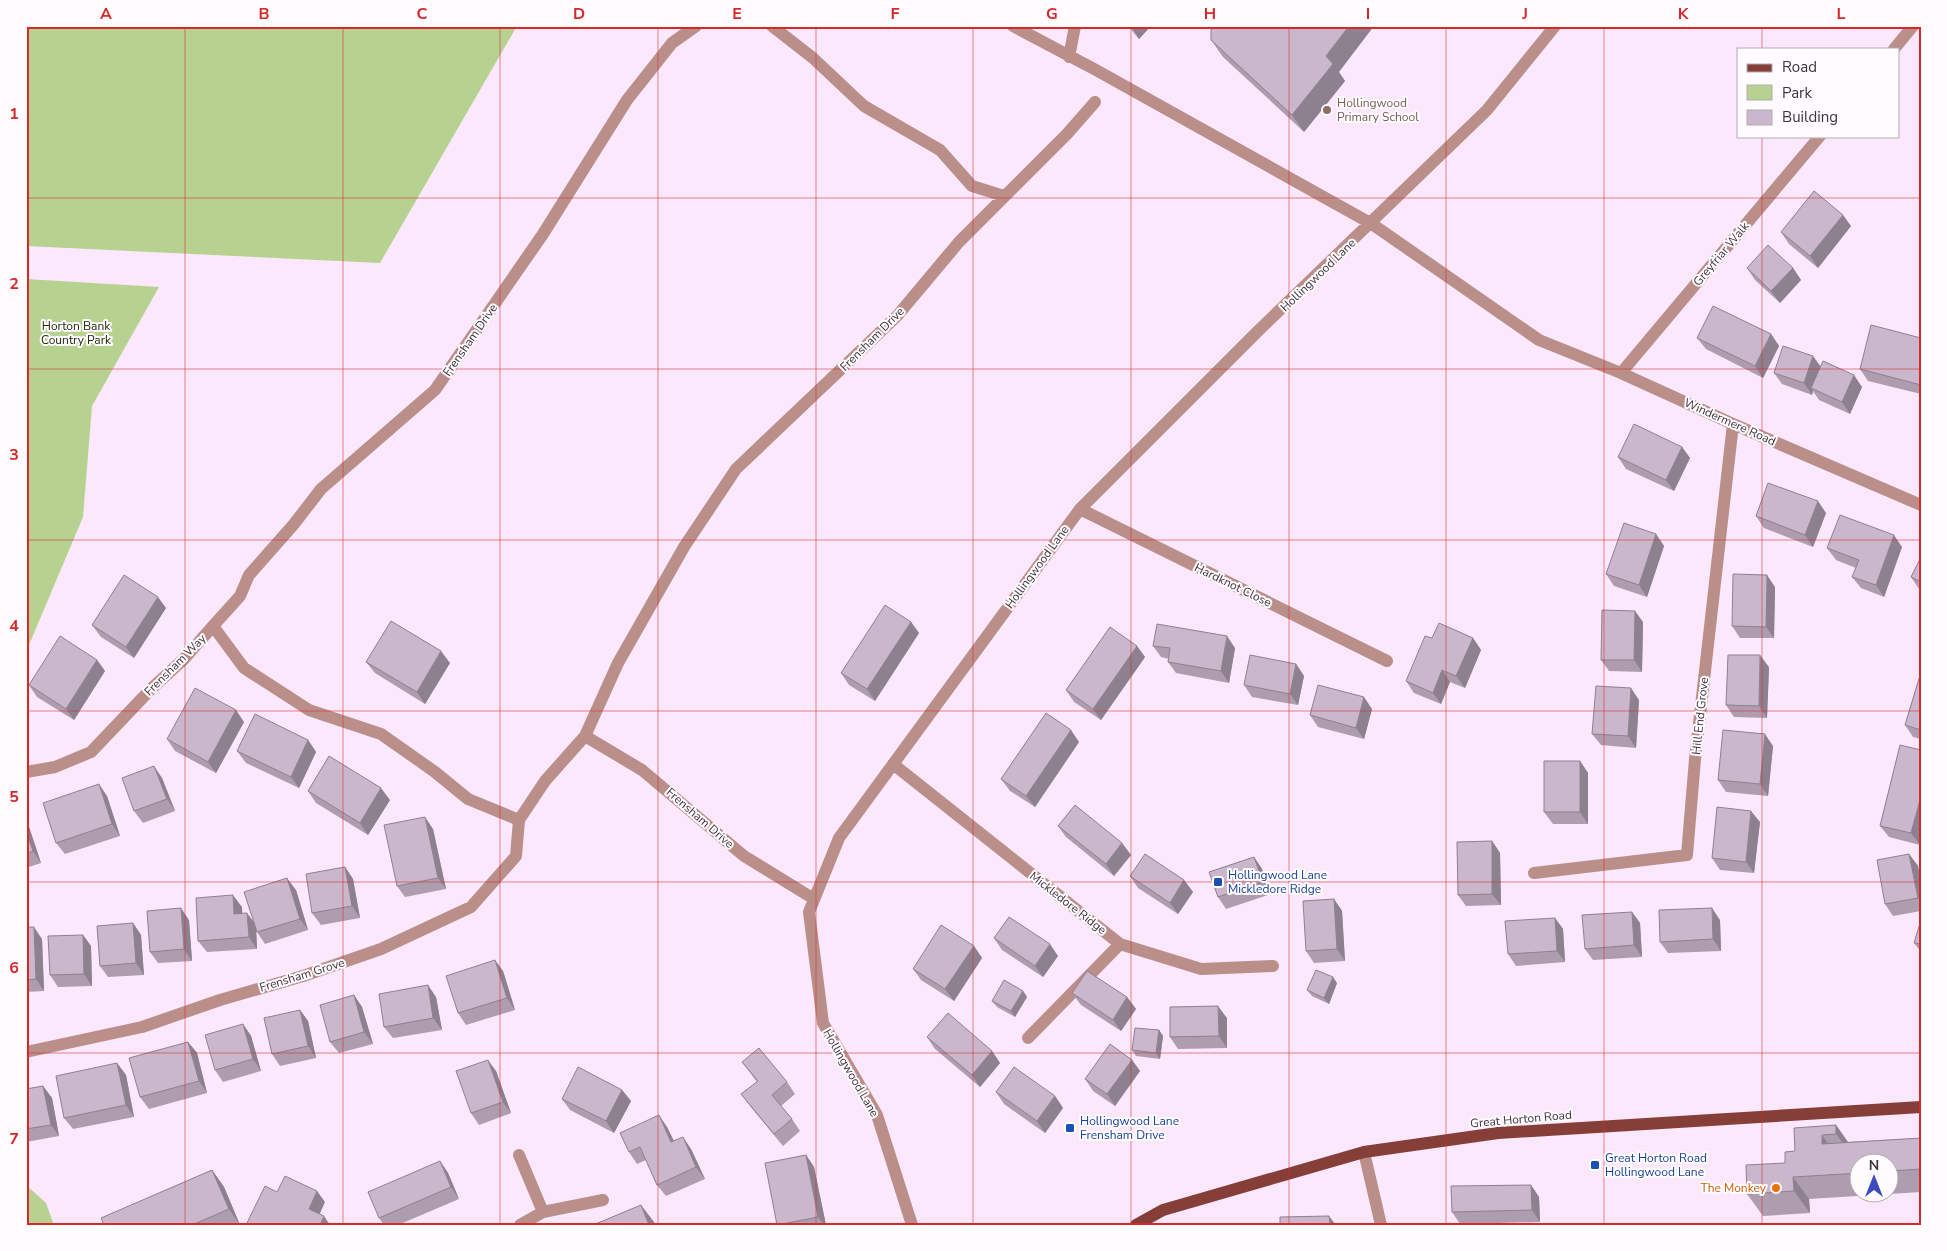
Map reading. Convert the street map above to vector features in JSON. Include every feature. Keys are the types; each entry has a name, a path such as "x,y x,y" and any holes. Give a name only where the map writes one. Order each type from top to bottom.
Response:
{"main road":[{"name":"Great Horton Road","path":"1136,1225 1163,1210 1364,1152 1498,1133 1921,1107"}],"street":[{"name":"Frensham Drive","path":"212,626 240,596 249,575 294,524 322,488 435,390 543,234 627,100 672,43 696,26"},
{"path":"772,26 813,58 864,106 940,150 972,186 1004,196"},
{"name":"Windermere Road","path":"1013,26 1096,70 1372,224 1540,340 1621,372 1733,424 1921,505"},
{"path":"1069,57 1076,26"},
{"name":"Hollingwood Lane","path":"912,1225 877,1115 823,1023 809,912 839,838 1080,509 1257,332 1372,224 1487,110 1555,26"},
{"path":"1895,48 1913,26"},
{"name":"Frensham Drive","path":"545,781 585,736 618,663 684,546 736,469 897,316 959,242 1068,134 1095,102"},
{"name":"Greyfriar Walk","path":"1621,372 1818,138"},
{"name":"Hill End Grove","path":"1534,873 1687,855 1695,759 1733,424"},
{"name":"Hardknot Close","path":"1080,509 1387,661"},
{"name":"Frensham Way","path":"26,772 55,767 90,752 150,689 184,659 212,626 244,668 310,710 381,734 435,772 468,799 519,820"},
{"name":"Frensham Drive","path":"585,736 642,770 744,856 814,899"},
{"name":"Mickledore Ridge","path":"893,764 1120,944 1201,968 1273,966"},
{"name":"Frensham Grove","path":"26,1052 142,1026 220,1000 303,976 381,949 471,907 516,856 519,820 545,781"},
{"path":"1028,1038 1120,944"},
{"path":"1364,1152 1381,1225"},
{"path":"519,1155 543,1212"},
{"path":"520,1225 543,1212 603,1200"}],"green space":[{"path":"26,26 517,26 380,263 26,246"},
{"name":"Horton Bank Country Park","path":"26,279 159,287 92,406 83,517 26,652"},
{"path":"26,1185 46,1203 54,1225 26,1225"}],"building":[{"path":"1211,26 1349,26 1326,56 1333,64 1292,115 1211,40"},
{"path":"1814,191 1843,215 1810,256 1781,232"},
{"path":"1768,245 1793,268 1771,291 1747,268"},
{"path":"1713,306 1771,334 1755,366 1697,338"},
{"path":"1871,325 1921,338 1921,385 1860,369"},
{"path":"1783,346 1813,356 1804,383 1774,373"},
{"path":"1823,361 1854,375 1842,402 1811,388"},
{"path":"1634,424 1682,447 1666,480 1618,457"},
{"path":"1768,483 1818,501 1805,535 1756,516"},
{"path":"1840,515 1894,535 1876,585 1852,577 1859,560 1827,548"},
{"path":"1624,523 1656,534 1639,585 1606,574"},
{"path":"1921,557 1921,582 1911,577"},
{"path":"1733,574 1767,575 1766,627 1732,626"},
{"path":"124,575 158,597 126,647 92,625"},
{"path":"885,605 911,622 867,689 841,673"},
{"path":"1602,610 1635,611 1634,660 1601,660"},
{"path":"391,621 441,651 417,692 366,662"},
{"path":"1439,623 1473,638 1456,676 1442,670 1433,693 1406,681 1425,636 1432,638"},
{"path":"1157,624 1227,636 1221,671 1168,662 1170,648 1153,646"},
{"path":"1110,627 1137,646 1093,709 1066,690"},
{"path":"60,636 97,660 66,709 29,685"},
{"path":"1250,655 1296,664 1290,694 1244,685"},
{"path":"1728,655 1760,655 1759,706 1726,705"},
{"path":"1921,672 1921,730 1905,725"},
{"path":"1318,685 1364,697 1356,728 1310,715"},
{"path":"1596,686 1631,688 1628,736 1592,734"},
{"path":"195,688 236,710 208,762 167,739"},
{"path":"1046,713 1071,730 1026,796 1001,779"},
{"path":"255,714 308,740 291,777 237,751"},
{"path":"1723,730 1765,734 1760,784 1718,780"},
{"path":"1900,745 1921,750 1921,796 1911,833 1880,826"},
{"path":"329,756 381,788 360,823 308,791"},
{"path":"1544,761 1580,761 1580,812 1544,812"},
{"path":"154,766 167,799 134,811 122,778"},
{"path":"99,784 112,824 56,843 43,803"},
{"path":"1075,805 1122,843 1106,864 1058,826"},
{"path":"1717,807 1751,811 1746,862 1712,858"},
{"path":"425,817 438,878 397,886 384,825"},
{"path":"26,831 33,851 26,854"},
{"path":"1492,841 1492,894 1458,895 1457,842"},
{"path":"1145,854 1184,880 1170,903 1130,876"},
{"path":"1909,854 1918,898 1885,904 1877,860"},
{"path":"1254,857 1263,882 1218,897 1209,872"},
{"path":"345,867 352,906 312,913 306,874"},
{"path":"287,878 300,919 257,932 244,892"},
{"path":"233,895 234,914 247,913 249,937 198,941 196,898"},
{"path":"1334,899 1337,949 1306,951 1303,901"},
{"path":"181,908 184,949 150,952 147,911"},
{"path":"1712,908 1713,939 1660,942 1659,910"},
{"path":"1632,912 1634,945 1585,949 1582,915"},
{"path":"1009,917 1050,944 1035,966 994,938"},
{"path":"1555,918 1557,951 1508,954 1505,921"},
{"path":"1921,920 1921,944 1914,943"},
{"path":"133,923 136,963 100,966 97,926"},
{"path":"941,925 974,946 945,989 913,969"},
{"path":"26,927 34,927 36,979 26,980"},
{"path":"83,935 84,974 50,975 48,936"},
{"path":"495,960 507,998 458,1013 446,976"},
{"path":"1316,970 1333,977 1324,998 1307,990"},
{"path":"1087,971 1127,997 1113,1020 1072,993"},
{"path":"1004,980 1023,991 1011,1011 992,1001"},
{"path":"428,985 433,1018 384,1027 379,994"},
{"path":"354,995 364,1032 330,1042 320,1005"},
{"path":"1218,1006 1219,1036 1170,1037 1170,1007"},
{"path":"300,1010 308,1046 272,1054 264,1018"},
{"path":"948,1013 992,1051 972,1075 927,1037"},
{"path":"243,1024 253,1059 215,1070 205,1035"},
{"path":"1135,1028 1159,1030 1156,1053 1132,1050"},
{"path":"188,1042 199,1081 140,1097 129,1058"},
{"path":"1110,1044 1132,1060 1107,1094 1085,1079"},
{"path":"759,1048 787,1082 772,1095 792,1119 774,1134 741,1094 758,1081 742,1062"},
{"path":"488,1060 503,1102 471,1113 456,1071"},
{"path":"117,1063 126,1105 64,1118 56,1076"},
{"path":"578,1067 622,1090 606,1121 562,1099"},
{"path":"1014,1067 1055,1096 1037,1121 996,1092"},
{"path":"43,1086 51,1125 26,1129 26,1089"},
{"path":"659,1115 671,1142 683,1137 696,1167 657,1185 640,1147 629,1152 620,1133"},
{"path":"1836,1125 1836,1134 1822,1135 1822,1144 1921,1138 1921,1169 1900,1170 1900,1154 1850,1154 1850,1174 1793,1177 1794,1191 1747,1194 1746,1165 1785,1163 1785,1152 1795,1151 1794,1128"},
{"path":"806,1155 818,1217 777,1225 765,1163"},
{"path":"440,1161 451,1187 379,1218 368,1192"},
{"path":"212,1170 229,1209 192,1225 104,1225 101,1218"},
{"path":"285,1176 317,1191 309,1209 324,1216 320,1225 251,1225 247,1223 265,1186 277,1192"},
{"path":"1531,1185 1532,1210 1452,1212 1451,1186"},
{"path":"641,1205 649,1225 593,1225"},
{"path":"1329,1216 1330,1225 1280,1225 1280,1217"}],"place":[{"name":"Hollingwood Primary School","path":"1327,110"},
{"name":"Hollingwood Lane Mickledore Ridge","path":"1218,882"},
{"name":"Hollingwood Lane Frensham Drive","path":"1070,1128"},
{"name":"Great Horton Road Hollingwood Lane","path":"1595,1165"},
{"name":"The Monkey","path":"1776,1188"}]}
